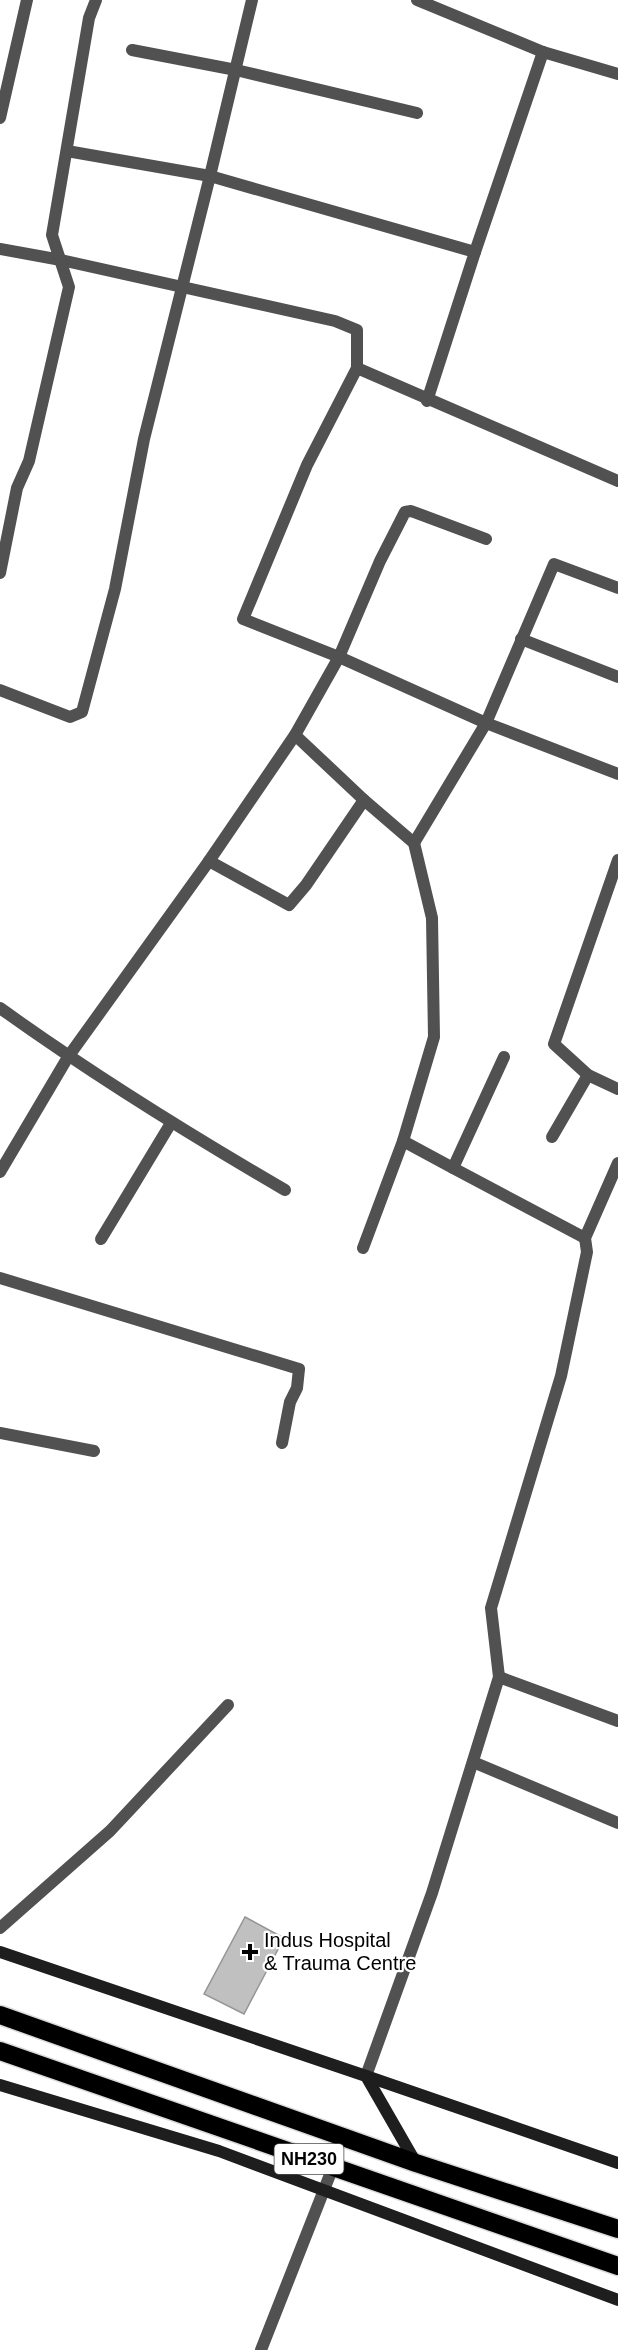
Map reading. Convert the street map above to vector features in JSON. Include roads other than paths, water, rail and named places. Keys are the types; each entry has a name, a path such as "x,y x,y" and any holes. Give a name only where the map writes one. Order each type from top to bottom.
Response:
{"highway":[{"name":"NH230","path":"0,2015 416,2163 618,2229"},
{"name":"NH230","path":"0,2051 618,2266"}],"street":[{"path":"0,117 27,0"},
{"path":"0,573 17,489 29,461 69,287 52,235 89,18 96,0"},
{"path":"0,690 70,717 82,712 115,589 144,439 252,0"},
{"path":"417,0 543,52 618,74"},
{"path":"132,50 236,70 417,113"},
{"path":"427,400 543,52"},
{"path":"67,151 210,176 475,252"},
{"path":"0,249 61,260 335,321 357,330 357,368 307,465 243,619 339,657 486,723 618,774"},
{"path":"357,368 618,481"},
{"path":"0,1172 68,1057 209,861 295,735 339,657 380,561 405,512 411,511 486,539"},
{"path":"414,843 486,723 554,564 618,588"},
{"path":"521,639 618,677"},
{"path":"295,735 414,843 432,918 434,1036 403,1141 363,1248"},
{"path":"209,861 289,905 306,885 364,800"},
{"path":"618,860 554,1044 588,1075 618,1089"},
{"path":"0,1008 68,1057 171,1123 285,1190"},
{"path":"453,1168 504,1057"},
{"path":"552,1137 588,1075"},
{"path":"100,1239 171,1123"},
{"path":"403,1141 585,1238"},
{"path":"416,2163 366,2076 432,1893 499,1677 491,1608 561,1376 587,1252 585,1238 618,1163"},
{"path":"0,1278 299,1369 297,1388 290,1402 282,1443"},
{"path":"0,1433 94,1451"},
{"path":"499,1677 618,1721"},
{"path":"0,1928 110,1831 228,1705"},
{"path":"473,1762 618,1823"},
{"path":"0,1952 618,2163"},
{"path":"0,2085 219,2151 618,2300"},
{"path":"261,2350 333,2167"}],"place":[{"name":"Indus Hospital & Trauma Centre","path":"250,1952"}]}
